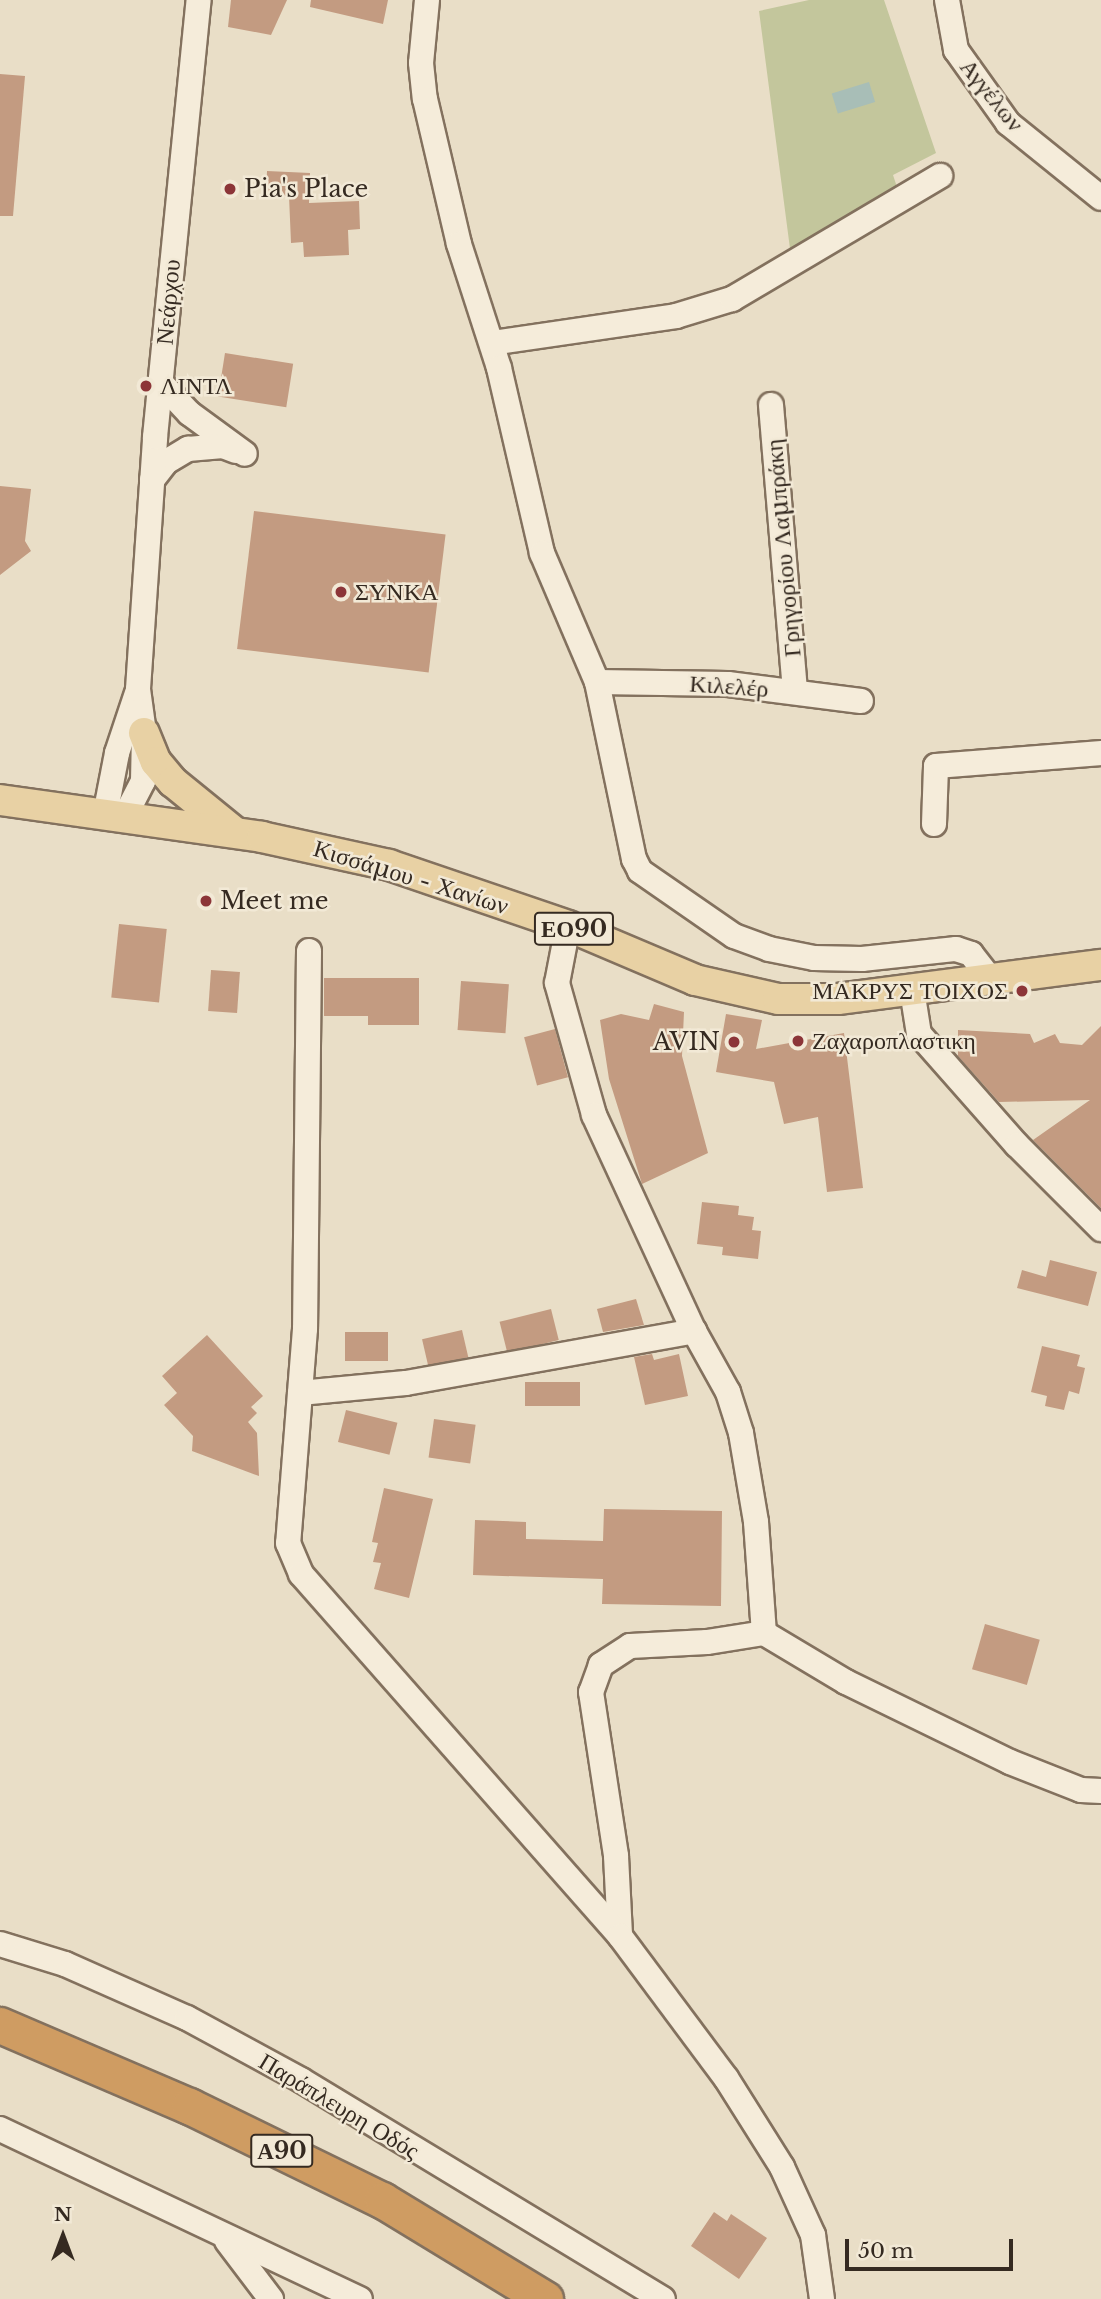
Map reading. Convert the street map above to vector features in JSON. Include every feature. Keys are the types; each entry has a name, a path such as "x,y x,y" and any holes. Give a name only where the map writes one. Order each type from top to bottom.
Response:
{"highway":[{"name":"Α90","path":"3,2026 188,2106 382,2200 545,2299"}],"main road":[{"path":"134,732 173,782 236,833"},
{"name":"Κισσάμου - Χανίων","path":"0,800 236,833 389,865 568,926 695,980 778,999 838,999 1101,965"}],"street":[{"name":"Νεάρχου","path":"114,817 143,781 134,732 152,480 199,0"},
{"path":"427,0 421,63 425,99 459,244 492,343 542,553 597,682 634,859 640,871 734,936 769,949 814,958 862,959 956,949 971,954 991,980"},
{"name":"Αγγέλων","path":"947,0 956,50 1008,123 1101,198"},
{"path":"492,343 676,316 732,299 940,176"},
{"path":"152,480 166,462 188,449 223,446 245,454 189,413 162,384"},
{"name":"Γρηγορίου Λαμπράκη","path":"771,405 795,691"},
{"name":"Κιλελέρ","path":"597,682 728,684 861,701"},
{"path":"934,824 936,766 1101,753"},
{"path":"568,926 557,983 569,1037 594,1115 694,1331 727,1392 741,1433 756,1522 764,1633"},
{"path":"309,951 300,1393 288,1543 301,1574 620,1936 726,2078 782,2167 813,2235 822,2299"},
{"path":"912,990 919,1034 1017,1145 1101,1229"},
{"path":"300,1393 406,1383 694,1331"},
{"path":"620,1936 616,1856 591,1692 601,1665 630,1646 707,1642 764,1633 846,1682 998,1757 1081,1790 1101,1791"},
{"name":"Παράπλευρη Οδός","path":"0,1944 65,1964 221,2037 302,2080 663,2299"},
{"path":"0,2129 225,2238 360,2299"},
{"path":"225,2238 271,2299"}],"green space":[{"path":"809,0 884,0 936,153 893,175 901,199 792,264 759,11"}],"water":[{"path":"869,82 875,102 838,113 832,93"}],"building":[{"path":"231,0 287,0 271,35 228,27"},
{"path":"311,0 388,0 383,24 310,7"},
{"path":"0,74 25,76 13,216 0,216"},
{"path":"267,171 310,173 309,203 359,201 360,229 348,230 349,255 304,257 303,242 291,243 289,196 266,195"},
{"path":"225,353 293,364 286,407 218,396"},
{"path":"0,486 31,489 25,541 31,551 0,575"},
{"name":"ΣΥΝΚΑ","path":"254,511 446,535 429,672 237,649"},
{"path":"119,924 167,929 159,1003 111,998"},
{"path":"211,970 240,972 237,1013 208,1011"},
{"path":"324,978 419,978 419,1025 368,1025 368,1016 324,1016"},
{"path":"461,981 509,984 505,1033 458,1030"},
{"path":"654,1004 684,1012 682,1056 708,1153 642,1184 609,1079 600,1020 621,1014 649,1020"},
{"path":"726,1014 762,1020 756,1049 844,1033 863,1188 827,1192 818,1117 784,1124 774,1082 716,1072"},
{"path":"1101,1026 1101,1208 1033,1140 1090,1100 999,1102 958,1056 958,1030 1030,1034 1034,1043 1055,1034 1060,1043 1082,1045"},
{"path":"555,1029 568,1077 537,1086 524,1037"},
{"path":"702,1202 739,1206 738,1215 754,1217 752,1230 761,1231 758,1259 722,1255 723,1247 697,1244"},
{"path":"1050,1260 1097,1272 1088,1306 1017,1288 1022,1270 1046,1277"},
{"path":"636,1299 644,1325 603,1332 597,1309"},
{"path":"551,1309 559,1340 507,1353 500,1322"},
{"path":"462,1330 468,1357 428,1367 422,1339"},
{"path":"345,1332 388,1332 388,1361 345,1361"},
{"path":"207,1335 263,1396 251,1407 257,1413 248,1422 257,1433 259,1476 192,1451 193,1436 164,1405 177,1393 162,1376"},
{"path":"1042,1346 1080,1355 1077,1366 1085,1368 1079,1394 1069,1391 1064,1410 1045,1406 1047,1396 1031,1392"},
{"path":"652,1354 654,1360 679,1354 688,1396 645,1405 634,1357"},
{"path":"525,1382 580,1382 580,1406 525,1406"},
{"path":"346,1410 397,1423 389,1455 338,1442"},
{"path":"434,1419 476,1425 470,1463 429,1458"},
{"path":"384,1488 433,1499 409,1598 374,1589 381,1563 373,1562 378,1543 372,1542"},
{"path":"604,1509 722,1511 721,1606 602,1604 603,1579 473,1575 475,1520 526,1522 526,1539 603,1541"},
{"path":"985,1624 1040,1640 1027,1685 972,1669"},
{"path":"714,2212 727,2221 731,2214 767,2238 739,2279 691,2246"}],"place":[{"name":"Pia's Place","path":"230,189"},
{"name":"ΛΙΝΤΛ","path":"146,386"},
{"name":"ΣΥΝΚΑ","path":"341,592"},
{"name":"Meet me","path":"206,901"},
{"name":"ΜΑΚΡΥΣ ΤΟΙΧΟΣ","path":"1022,991"},
{"name":"Ζαχαροπλαστικη","path":"798,1041"},
{"name":"AVIN","path":"734,1042"}]}
